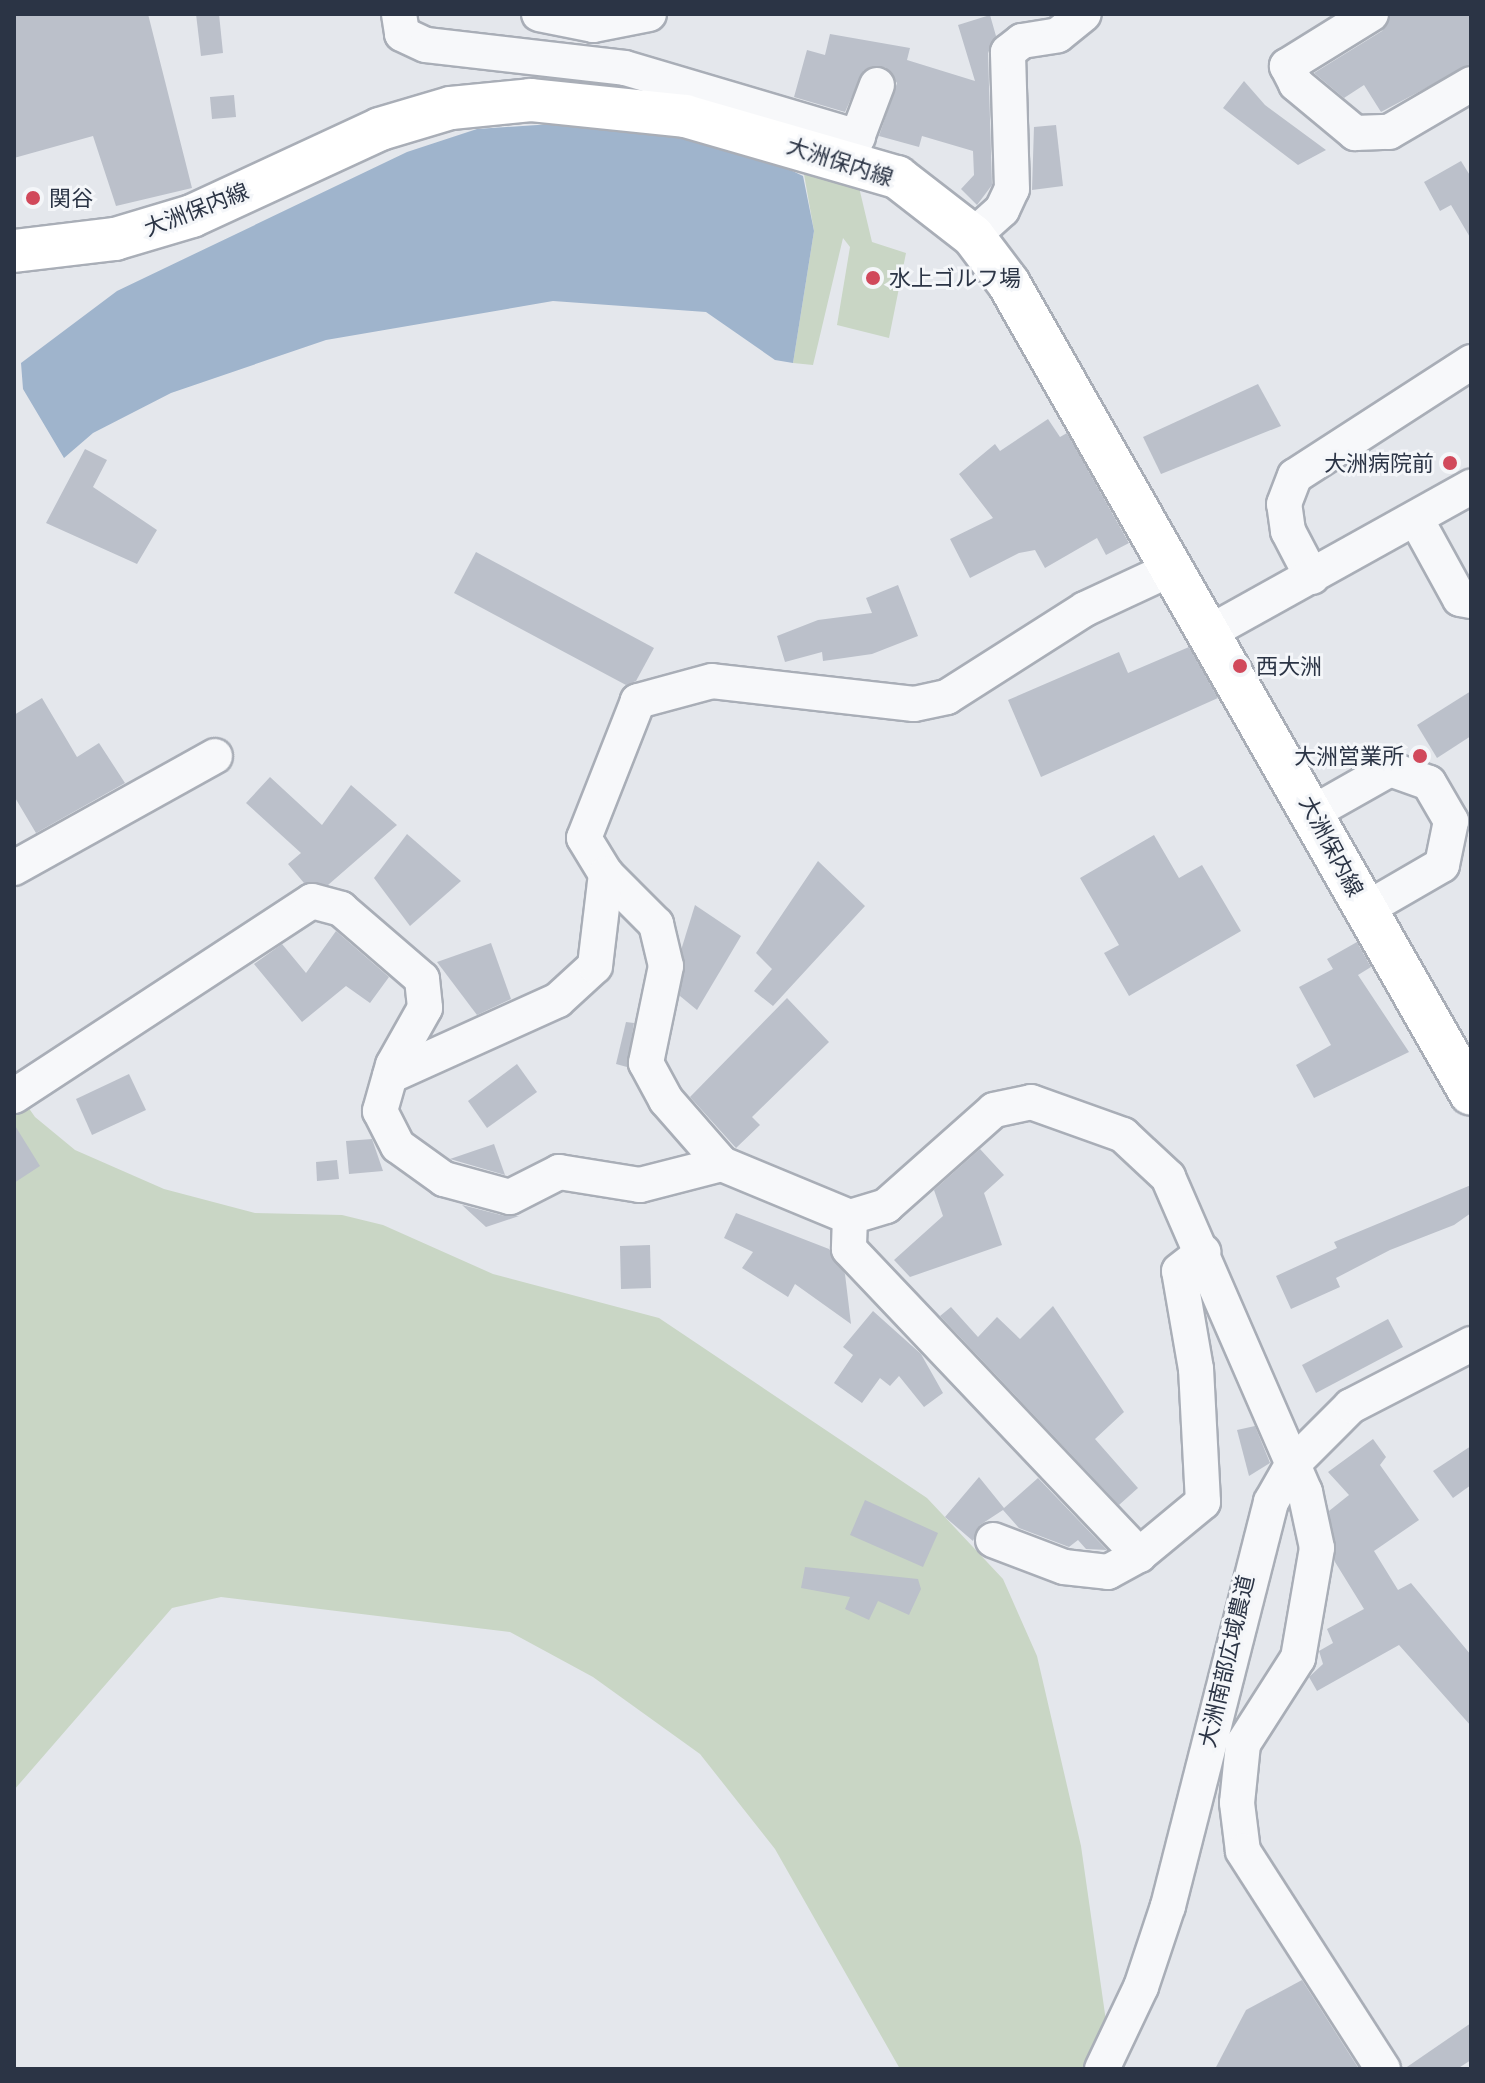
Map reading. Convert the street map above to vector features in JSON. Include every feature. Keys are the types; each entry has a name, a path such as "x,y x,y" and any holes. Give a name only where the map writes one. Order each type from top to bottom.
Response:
{"main road":[{"name":"大洲保内線","path":"14,251 115,239 192,216 380,129 451,108 600,102 853,148 932,198 973,236 1054,357 1471,1094"}],"street":[{"path":"399,14 402,34 426,45 625,68 853,148 877,85"},
{"path":"539,14 593,25 649,14"},
{"path":"973,236 1012,189 1008,52 1058,35 1084,14"},
{"path":"1371,14 1287,66 1296,84 1355,133 1389,132 1471,84"},
{"path":"1312,577 1288,531 1284,504 1295,476 1471,362"},
{"path":"1210,632 1471,487"},
{"path":"1416,519 1460,599 1471,601"},
{"path":"1173,568 1085,609 947,697 914,704 712,681 638,701 584,838 606,874 656,924 666,966 646,1063 666,1100 722,1164 850,1217 886,1206 994,1110 1031,1102 1061,1108 1145,1151 1168,1177 1203,1252 1292,1465 1317,1548 1314,1587 1298,1658 1243,1744 1237,1803 1243,1851 1383,2069"},
{"path":"14,868 215,756"},
{"path":"1314,812 1390,769 1429,783 1451,821 1442,865 1366,909"},
{"path":"390,1076 558,1000 595,966 606,874"},
{"path":"14,1096 312,901 341,909 422,979 425,1008 390,1076 380,1111 398,1146 444,1179 510,1197 559,1172 640,1185 722,1164"},
{"path":"850,1217 849,1249 1139,1555"},
{"path":"993,1540 1064,1567 1108,1572 1139,1555 1203,1502 1196,1369 1179,1271 1203,1252"},
{"name":"大洲南部広域農道","path":"1102,2069 1141,1987 1168,1906 1252,1555 1292,1465 1351,1406 1471,1344"}],"green space":[{"name":"水上ゴルフ場","path":"801,157 858,183 872,242 906,253 889,338 837,325 850,247 843,238 813,365 793,363 814,231"},
{"path":"14,1087 35,1117 75,1150 164,1189 255,1213 342,1215 383,1225 493,1274 659,1318 927,1498 1003,1579 1037,1656 1081,1846 1107,2028 1124,2069 900,2069 775,1849 700,1754 593,1677 510,1632 221,1597 172,1608 14,1790"}],"water":[{"path":"567,123 649,129 746,149 803,176 814,231 793,363 775,360 706,312 553,301 326,340 171,393 93,433 64,458 23,389 21,363 117,291 407,152 477,129"}],"building":[{"path":"14,14 148,14 192,188 116,206 93,136 14,158"},
{"path":"196,14 219,14 223,53 201,56"},
{"path":"1391,14 1471,14 1471,64 1381,112 1364,85 1344,98 1314,73 1382,31"},
{"path":"990,15 996,36 988,53 992,185 977,205 961,189 974,175 973,151 922,136 919,147 879,136 897,83 885,67 864,70 845,112 794,97 807,50 825,55 830,34 910,48 907,60 975,81 958,25"},
{"path":"1244,81 1265,105 1326,150 1298,165 1223,108"},
{"path":"234,95 236,117 212,119 210,97"},
{"path":"1056,125 1063,186 1032,190 1034,127"},
{"path":"1461,161 1471,177 1471,239 1451,205 1440,211 1424,182"},
{"path":"1258,384 1281,426 1161,474 1143,437"},
{"path":"1048,419 1060,437 1067,433 1129,543 1106,555 1097,538 1045,568 1035,550 1019,553 970,578 950,539 993,518 959,474 995,444 1000,451"},
{"path":"85,449 107,460 93,487 157,530 137,564 46,523"},
{"path":"476,552 654,648 636,681 626,685 454,593"},
{"path":"898,585 918,636 872,654 823,661 822,652 785,662 777,636 818,620 872,613 866,598"},
{"path":"1189,647 1218,698 1041,777 1008,700 1119,652 1128,673"},
{"path":"1471,691 1471,736 1437,758 1417,725"},
{"path":"42,698 77,757 99,743 125,783 36,833 14,796 14,715"},
{"path":"270,777 322,825 351,785 397,825 328,885 304,883 288,864 301,853 246,803"},
{"path":"407,834 461,881 410,926 374,878"},
{"path":"1154,835 1179,878 1202,865 1241,931 1129,996 1104,953 1119,945 1080,878"},
{"path":"818,861 865,906 773,1006 754,991 772,969 756,953"},
{"path":"695,905 741,936 697,1010 680,996 682,947"},
{"path":"336,931 389,977 370,1003 346,986 302,1022 254,964 282,944 306,973"},
{"path":"1357,942 1371,967 1358,975 1409,1052 1314,1098 1296,1065 1331,1045 1299,987 1333,969 1327,959"},
{"path":"491,943 511,999 477,1015 437,962"},
{"path":"787,998 829,1042 752,1117 760,1125 736,1148 690,1097"},
{"path":"626,1022 634,1023 627,1067 616,1064"},
{"path":"517,1064 537,1092 487,1128 468,1101"},
{"path":"129,1074 146,1110 92,1135 76,1099"},
{"path":"14,1124 40,1166 14,1183"},
{"path":"372,1139 383,1171 349,1174 346,1141"},
{"path":"494,1144 505,1175 450,1159"},
{"path":"980,1149 1004,1175 984,1193 1002,1245 910,1277 894,1260 943,1216 934,1190"},
{"path":"337,1160 339,1179 317,1181 316,1162"},
{"path":"1471,1185 1471,1213 1454,1225 1390,1250 1336,1278 1340,1287 1291,1309 1276,1276 1337,1248 1334,1242"},
{"path":"462,1205 505,1216 519,1216 486,1227"},
{"path":"736,1213 829,1249 845,1274 851,1324 795,1284 788,1297 742,1268 753,1252 724,1238"},
{"path":"650,1245 651,1288 621,1289 620,1246"},
{"path":"1053,1306 1124,1412 1095,1439 1138,1488 1119,1505 940,1316 951,1307 978,1337 997,1317 1020,1339"},
{"path":"873,1311 921,1354 943,1393 924,1407 899,1376 890,1386 880,1378 862,1403 834,1383 853,1355 843,1347"},
{"path":"1388,1319 1403,1347 1316,1393 1302,1365"},
{"path":"1255,1426 1270,1463 1249,1476 1237,1430"},
{"path":"1373,1439 1386,1457 1380,1465 1419,1520 1374,1551 1398,1590 1411,1583 1471,1655 1471,1726 1399,1645 1317,1691 1309,1677 1323,1664 1319,1651 1333,1643 1327,1629 1364,1609 1335,1562 1329,1511 1349,1495 1328,1472"},
{"path":"1471,1446 1471,1485 1453,1498 1433,1471"},
{"path":"979,1477 1004,1508 1038,1478 1107,1550 1086,1549 1078,1540 1069,1547 1019,1528 1003,1510 980,1525 973,1541 945,1517"},
{"path":"865,1500 938,1533 923,1567 850,1535"},
{"path":"805,1567 918,1579 921,1589 909,1615 878,1601 869,1620 845,1609 850,1597 801,1588"},
{"path":"1302,1980 1359,2069 1215,2069 1246,2010"},
{"path":"1471,2023 1471,2060 1457,2069 1404,2069"}],"place":[{"name":"関谷","path":"33,198"},
{"name":"水上ゴルフ場","path":"873,278"},
{"name":"大洲病院前","path":"1450,463"},
{"name":"西大洲","path":"1240,666"},
{"name":"大洲営業所","path":"1420,756"}]}
